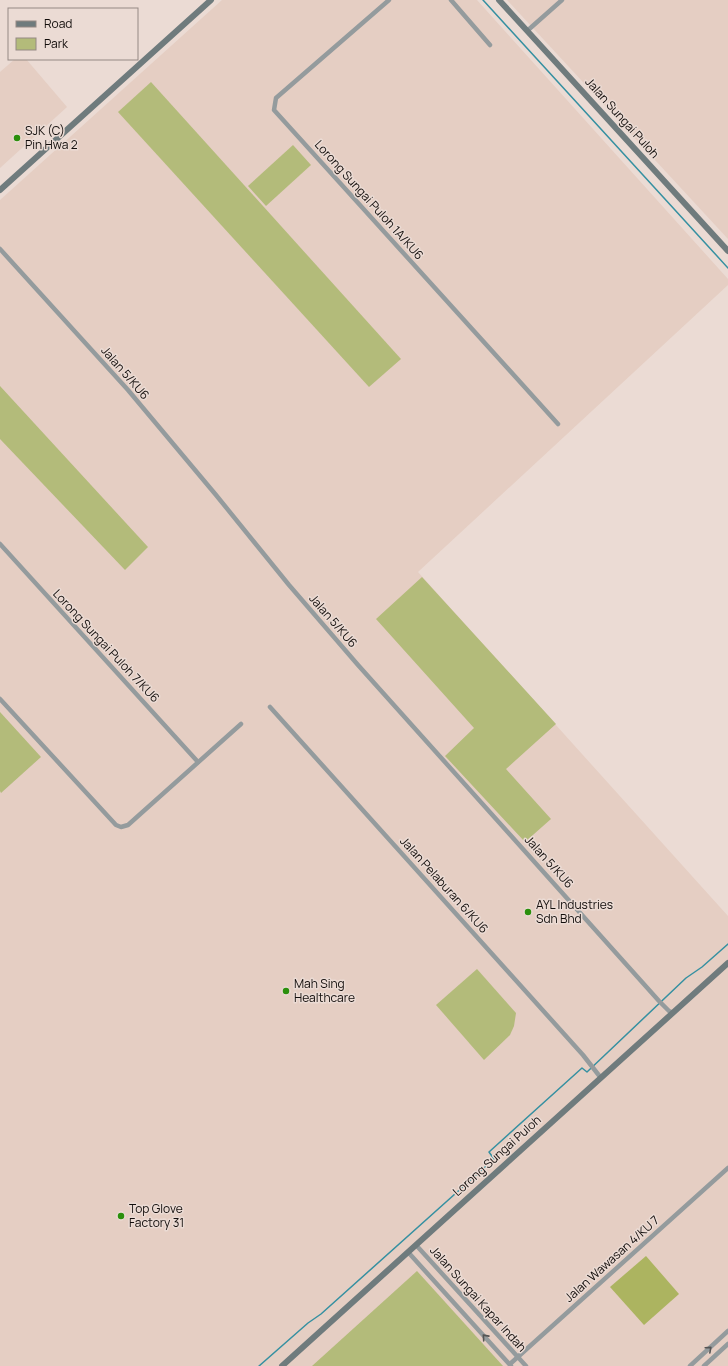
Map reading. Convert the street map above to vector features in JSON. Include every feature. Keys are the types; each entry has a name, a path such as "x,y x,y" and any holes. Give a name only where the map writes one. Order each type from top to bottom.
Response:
{"street":[{"path":"0,190 211,0"},
{"name":"Lorong Sungai Puloh 1A/KU6","path":"389,0 276,98 274,110 558,424"},
{"path":"451,0 490,45"},
{"name":"Jalan Sungai Puloh","path":"499,0 728,251"},
{"path":"527,30 562,0"},
{"name":"Jalan 5/KU6","path":"0,249 128,390 216,495 288,585 358,665 659,1001 671,1012"},
{"name":"Lorong Sungai Puloh 7/KU6","path":"0,544 198,762"},
{"path":"0,699 116,825 121,827 128,825 241,724"},
{"name":"Jalan Pelaburan 6/KU6","path":"270,707 601,1078"},
{"name":"Lorong Sungai Puloh","path":"282,1366 601,1078 671,1012 728,963"},
{"name":"Jalan Wawasan 4/KU 7","path":"511,1365 518,1357 728,1168"},
{"name":"Jalan Sungai Kapar Indah","path":"416,1245 526,1366"},
{"name":"Jalan Sungai Kapar Indah","path":"408,1252 511,1365"},
{"path":"690,1366 728,1332"},
{"path":"704,1366 728,1344"}],"shaded area":[{"path":"222,0 477,0 728,279 728,285 418,572 728,916 728,1366 0,1366 0,200"},
{"path":"507,0 728,0 728,239"},
{"name":"SJK (C) Pin Hwa 2","path":"14,60 27,60 67,107 0,168 0,72"}],"green space":[{"path":"151,82 401,359 369,387 118,112"},
{"path":"293,145 311,165 266,206 248,186"},
{"path":"0,386 148,547 125,570 0,439"},
{"path":"422,577 556,724 506,769 551,819 525,842 445,756 474,728 376,619"},
{"path":"0,712 41,757 1,793 0,791"},
{"path":"477,969 516,1013 514,1026 510,1035 484,1060 436,1005"},
{"path":"646,1256 679,1294 644,1325 610,1287"},
{"path":"417,1271 503,1366 312,1366"}],"waterway":[{"path":"483,0 728,268"},
{"path":"259,1366 308,1323 321,1314 494,1159 489,1152 582,1068 587,1072 686,978 702,967 728,944"}],"place":[{"name":"SJK (C) Pin Hwa 2","path":"17,138"},
{"name":"AYL Industries Sdn Bhd","path":"528,912"},
{"name":"Mah Sing Healthcare","path":"286,991"},
{"name":"Top Glove Factory 31","path":"121,1216"}]}
